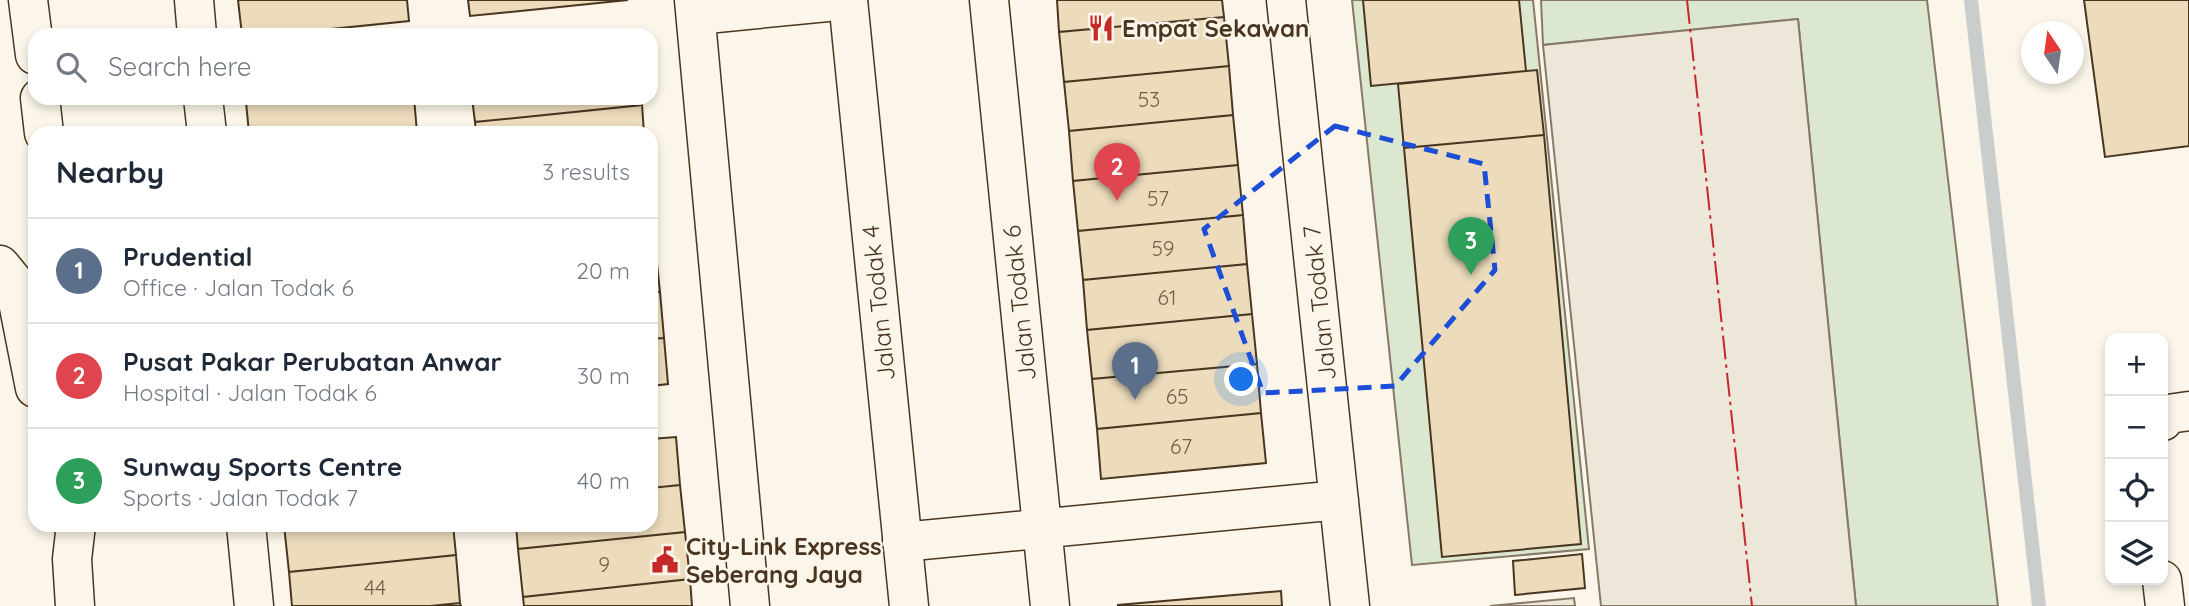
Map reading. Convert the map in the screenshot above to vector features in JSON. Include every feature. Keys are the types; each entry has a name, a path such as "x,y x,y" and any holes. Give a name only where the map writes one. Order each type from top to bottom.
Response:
{"street":[{"path":"0,19 9,0"},
{"path":"28,0 32,28"},
{"path":"194,0 196,28"},
{"path":"750,606 695,7 848,0"},
{"name":"Jalan Todak 4","path":"848,0 909,606"},
{"name":"Jalan Todak 6","path":"989,0 1050,606"},
{"name":"Jalan Todak 7","path":"1286,0 1350,606"},
{"path":"41,105 43,126"},
{"path":"205,105 206,126"},
{"path":"0,265 14,282 28,353"},
{"path":"2168,414 2189,411"},
{"path":"902,542 1339,500"},
{"path":"247,532 254,606"},
{"path":"70,536 75,606"},
{"path":"2163,585 2165,606"}],"highlighted area":[{"path":"1335,126 1484,164 1495,270 1395,386 1263,393 1204,229"}],"green space":[{"path":"1352,0 1533,0 1589,549 1412,565"},
{"path":"1541,0 1927,0 1998,606 1856,606 1798,19 1543,45"}],"shaded area":[{"path":"1798,19 1856,606 1601,606 1543,45"},
{"path":"1574,598 1575,606 1490,606"}],"building":[{"path":"238,0 407,0 409,21 340,28 241,28"},
{"path":"468,0 628,0 470,16"},
{"path":"1057,0 1222,0 1224,17 1059,32"},
{"path":"1363,0 1519,0 1526,71 1371,86"},
{"path":"2084,0 2189,0 2189,146 2105,157"},
{"path":"1224,17 1229,66 1064,82 1059,32"},
{"path":"1229,66 1233,115 1069,131 1064,82"},
{"path":"1537,70 1544,135 1404,148 1398,84"},
{"path":"246,105 415,105 416,126 248,126"},
{"path":"473,105 642,105 475,122"},
{"path":"642,105 644,126 475,126 475,122"},
{"path":"1233,115 1238,165 1073,181 1069,131"},
{"path":"1544,135 1581,544 1442,557 1404,148"},
{"path":"1238,165 1243,215 1078,231 1073,181"},
{"path":"1243,215 1247,264 1083,280 1078,231"},
{"path":"1247,264 1252,314 1087,330 1083,280"},
{"path":"658,292 660,292 664,338 658,338"},
{"path":"1252,314 1257,364 1092,379 1087,330"},
{"path":"658,338 664,338 668,384 658,385"},
{"path":"1257,364 1261,413 1097,429 1092,379"},
{"path":"1261,413 1266,463 1101,479 1097,429"},
{"path":"676,437 680,485 658,487 658,438"},
{"path":"680,485 685,532 518,549 517,532 658,532 658,487"},
{"path":"285,532 454,532 456,555 289,572"},
{"path":"685,532 690,579 523,597 518,549"},
{"path":"1582,554 1585,588 1515,595 1513,561"},
{"path":"456,555 460,603 430,606 292,606 289,572"},
{"path":"690,579 692,606 524,606 523,597"},
{"path":"1281,591 1282,606 1118,606 1118,605"},
{"path":"460,603 461,606 430,606"}],"waterway":[{"path":"1971,0 2039,606"}],"power":[{"path":"1687,0 1752,606"}],"place":[{"name":"Empat Sekawan","path":"1101,28"},
{"name":"Pusat Pakar Perubatan Anwar","path":"1117,201"},
{"name":"Sunway Sports Centre","path":"1471,275"},
{"name":"Prudential","path":"1135,400"},
{"name":"City-Link Express Seberang Jaya","path":"665,560"}]}
